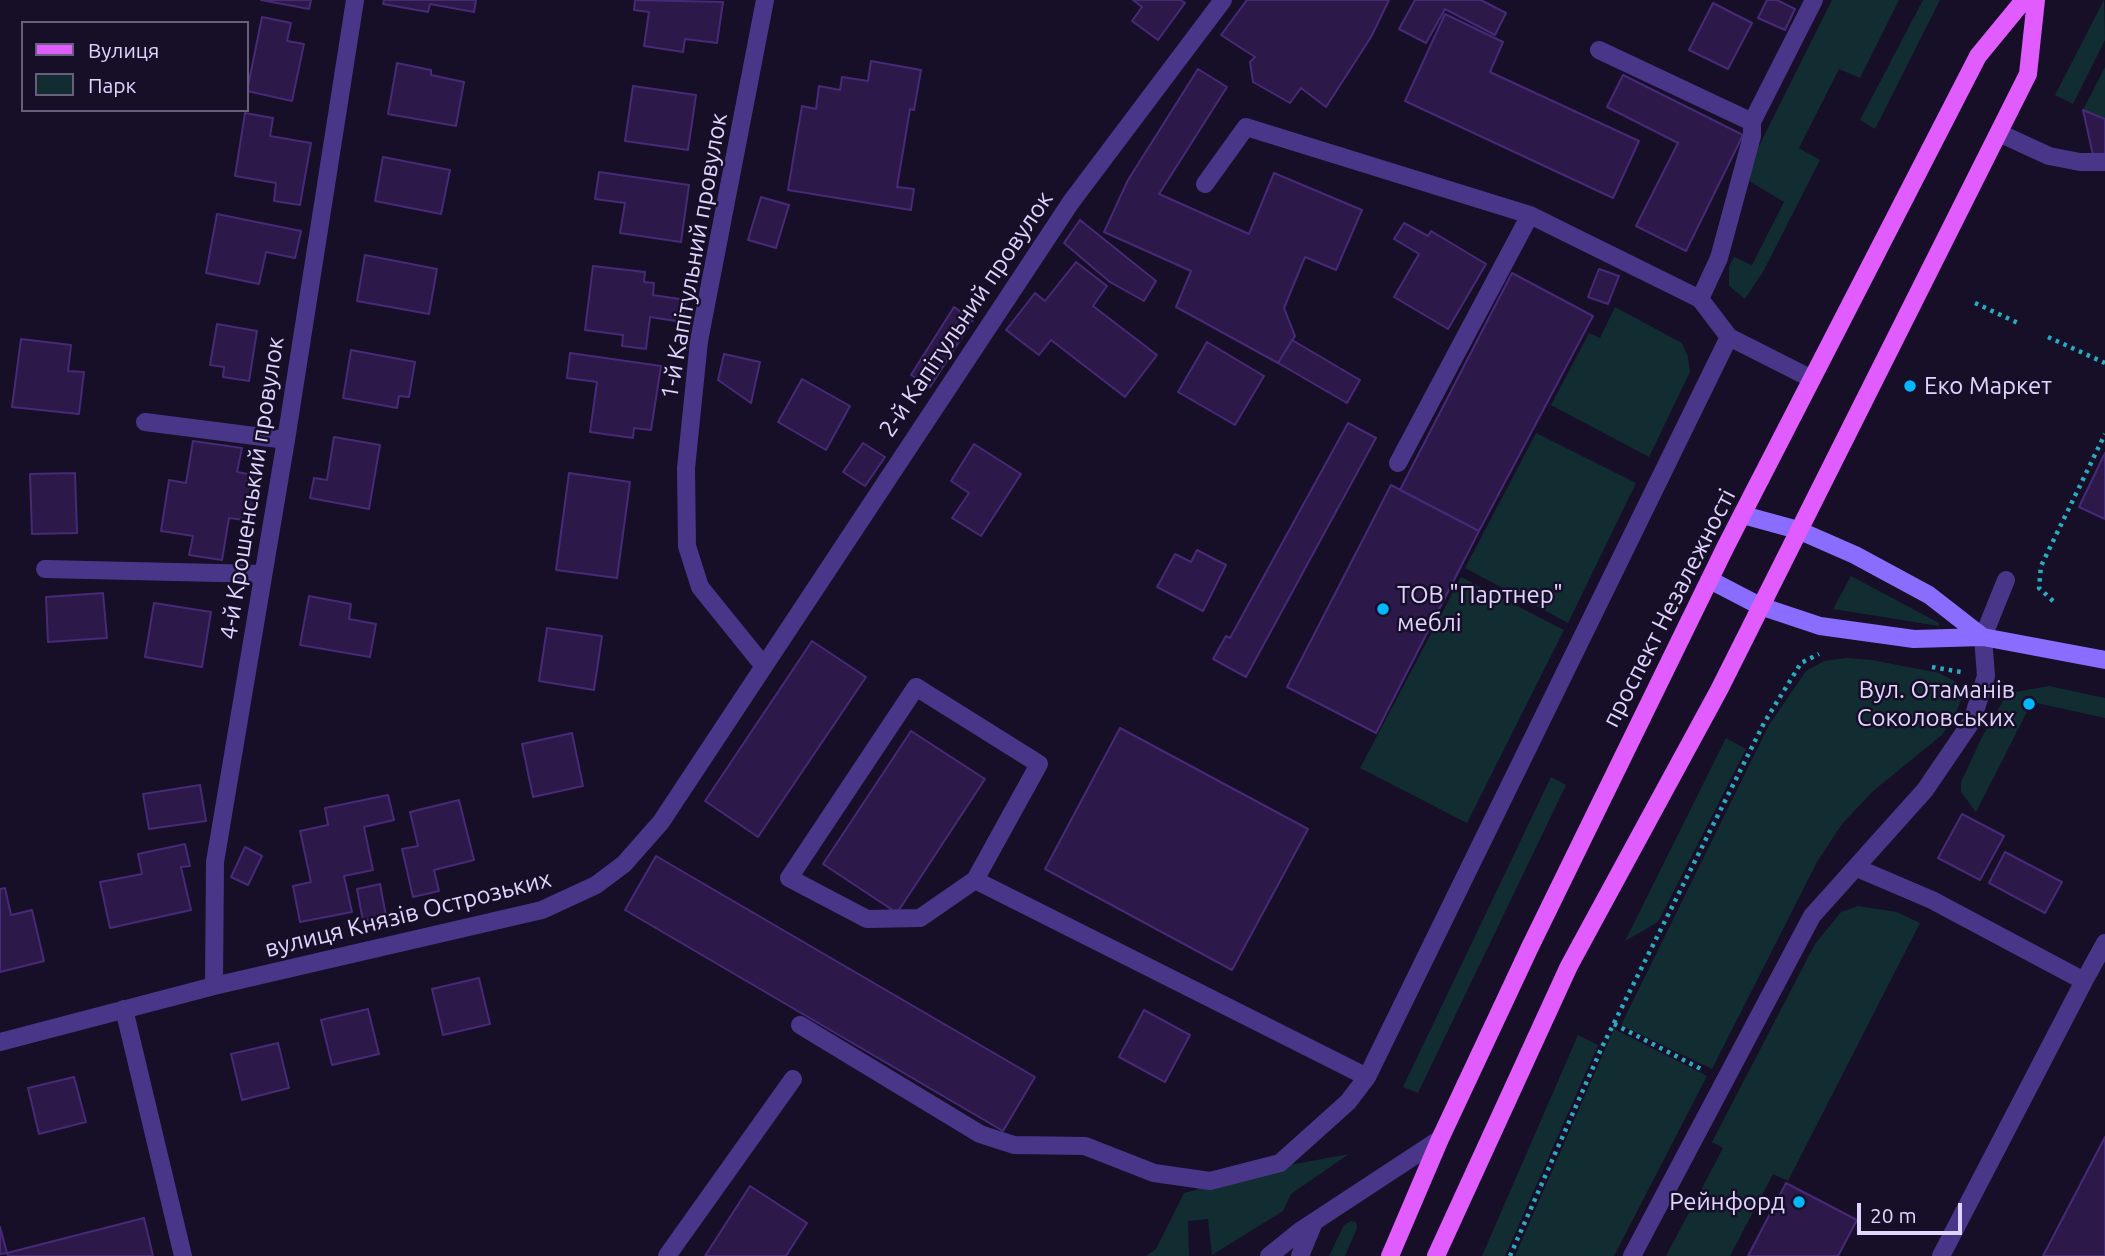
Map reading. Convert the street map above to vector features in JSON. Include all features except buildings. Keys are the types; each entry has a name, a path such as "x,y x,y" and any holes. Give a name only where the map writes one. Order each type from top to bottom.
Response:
{"main road":[{"name":"проспект Незалежності","path":"1390,1256 1440,1139 1742,515 1978,56 2024,0"},
{"path":"1436,1256 1569,966 1760,606 2028,74 2036,0"}],"street":[{"name":"4-й Крошенський провулок","path":"214,986 215,862 286,440 355,0"},
{"name":"1-й Капітульний провулок","path":"763,665 700,587 687,546 686,467 699,341 765,0"},
{"name":"2-й Капітульний провулок","path":"763,665 1071,202 1223,0"},
{"path":"1700,299 1719,258 1752,136 1752,122 1814,0"},
{"path":"1599,50 1752,122"},
{"path":"1205,184 1246,127 1530,215 1700,299 1729,337 1811,379"},
{"path":"1999,133 2049,156 2080,162 2105,162"},
{"path":"2080,162 2105,173"},
{"path":"1398,463 1530,215"},
{"path":"800,1025 980,1135 1014,1145 1085,1146 1154,1173 1210,1181 1280,1163 1348,1102 1367,1077 1729,337"},
{"path":"145,422 286,440"},
{"path":"1742,515 1798,530 1855,555 1929,595 1983,636"},
{"path":"45,569 262,574"},
{"path":"1710,580 1760,606 1820,626 1914,639 1983,636 2105,660"},
{"path":"1632,1256 1812,916 1925,790 1972,721 1986,676 1983,636 2006,580"},
{"name":"вулиця Князів Острозьких","path":"0,1042 214,986 542,910 596,885 624,864 661,822 763,665"},
{"path":"916,687 1039,764 975,880 920,918 867,919 789,878 916,687"},
{"path":"1857,868 1932,900 2084,981"},
{"path":"975,880 1367,1077"},
{"path":"1941,1256 2105,943"},
{"path":"124,1009 184,1256"},
{"path":"667,1256 793,1079"},
{"path":"1269,1256 1314,1222 1440,1139"},
{"path":"1300,1256 1314,1222"}],"path":[{"path":"1975,303 2018,323"},
{"path":"2048,337 2105,363"},
{"path":"2053,601 2039,588 2041,566 2105,435"},
{"path":"1801,663 1824,654"},
{"path":"1510,1256 1614,1024 1764,723 1806,655"},
{"path":"1929,666 1986,676"},
{"path":"1614,1024 1724,1080"}],"green space":[{"path":"1832,0 1899,0 1860,78 1839,69 1799,148 1820,160 1764,270 1745,299 1729,286 1729,266 1734,257 1752,265 1784,202 1749,181 1752,160"},
{"path":"1923,0 1940,0 1875,129 1860,120"},
{"path":"2104,0 2105,40 2073,104 2055,95"},
{"path":"2105,67 2105,119 2083,110"},
{"path":"1615,307 1682,343 1688,357 1690,372 1649,457 1551,405 1589,333 1600,338"},
{"path":"1536,433 1636,483 1568,623 1465,568"},
{"path":"1851,576 1939,623 1939,626 1833,609"},
{"path":"1461,577 1564,630 1467,823 1360,768"},
{"path":"1846,658 1872,660 1939,673 1958,683 1961,700 1942,735 1873,791 1842,824 1817,862 1712,1069 1621,1025 1769,725 1806,671 1824,661"},
{"path":"2049,686 2105,698 2105,718 2032,702 1976,812 1961,792 1961,782 1982,737 2003,701 2015,692"},
{"path":"1726,738 1746,749 1658,922 1625,941"},
{"path":"1551,777 1566,785 1418,1093 1403,1087"},
{"path":"1858,906 1897,912 1920,923 1788,1181 1773,1174 1730,1256 1666,1256 1723,1148 1712,1142 1815,944 1841,912"},
{"path":"1614,1029 1707,1076 1614,1256 1515,1256"},
{"path":"1578,1035 1598,1045 1505,1256 1482,1256"},
{"path":"1349,1154 1291,1194 1283,1211 1212,1255 1208,1219 1188,1221 1189,1256 1146,1256 1156,1249 1184,1193 1279,1167"},
{"path":"1351,1221 1356,1222 1357,1228 1345,1256 1329,1256 1344,1225"}],"place":[{"name":"Еко Маркет","path":"1910,386"},
{"name":"ТОВ \"Партнер\" меблі","path":"1383,609"},
{"name":"Вул. Отаманів Соколовських","path":"2029,704"},
{"name":"Рейнфорд","path":"1799,1202"}]}
